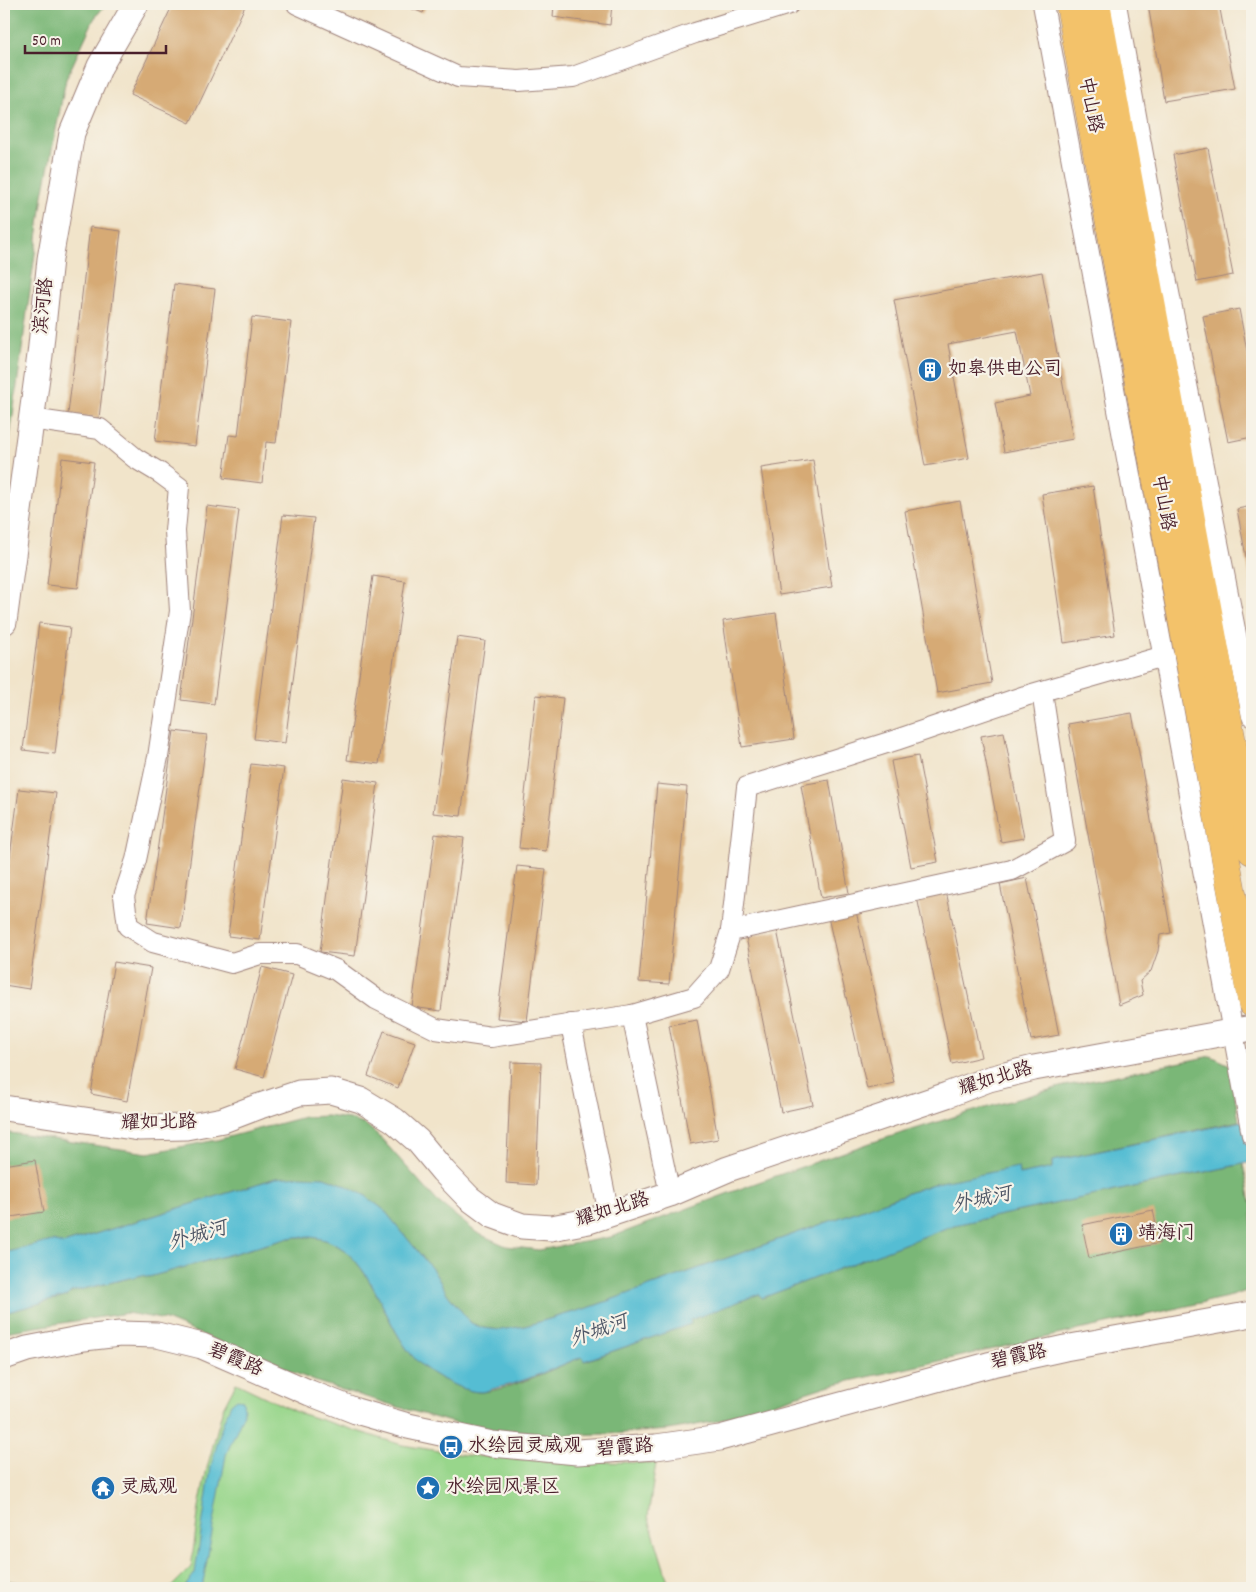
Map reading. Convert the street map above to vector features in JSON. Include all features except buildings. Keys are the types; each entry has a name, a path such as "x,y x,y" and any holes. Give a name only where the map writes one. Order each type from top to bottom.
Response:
{"main road":[{"name":"中山路","path":"1070,4 1252,1003"},
{"name":"中山路","path":"1096,4 1252,851"}],"street":[{"name":"滨河路","path":"4,622 32,419 50,259 72,133 100,66 136,4"},
{"path":"297,4 458,77 520,81 573,77 695,33 789,4"},
{"path":"1043,4 1164,656 1242,1029 1243,1087 1252,1136"},
{"path":"1116,4 1156,226 1252,716"},
{"path":"32,419 100,430 135,458 179,487 174,531 180,611 158,757 136,860 124,896 128,926 153,942 232,963 260,954 297,954 336,970 376,999 436,1029 491,1037 632,1015 694,997 719,969 731,931 747,786 896,740 1025,696 1164,656"},
{"path":"731,931 1012,870 1065,841 1042,692"},
{"path":"632,1015 670,1194"},
{"path":"571,1024 609,1214"},
{"name":"耀如北路","path":"4,1108 139,1128 186,1127 223,1120 299,1093 332,1091 361,1100 394,1120 418,1141 469,1198 492,1215 522,1226 551,1228 589,1221 670,1194 728,1169 989,1079 1034,1068 1242,1029"},
{"name":"碧霞路","path":"4,1357 27,1349 84,1338 120,1334 157,1335 202,1346 356,1411 408,1426 492,1444 578,1452 656,1447 720,1438 988,1365 1065,1348 1252,1314"}],"green space":[{"path":"4,4 106,4 94,19 66,79 43,195 4,481"},
{"path":"1211,1056 1230,1065 1239,1121 1053,1161 1053,1168 1019,1175 1018,1168 936,1183 591,1307 525,1326 500,1330 483,1328 471,1323 448,1295 433,1270 384,1210 366,1196 324,1177 276,1178 63,1244 52,1241 4,1253 4,1132 148,1153 217,1140 304,1117 327,1116 349,1119 366,1125 379,1136 437,1201 477,1233 506,1246 539,1250 611,1237 870,1143 960,1115 1060,1087"},
{"path":"1243,1164 1252,1206 1252,1289 1232,1296 827,1386 717,1421 669,1430 608,1434 530,1435 475,1429 317,1382 166,1320 127,1313 4,1332 4,1313 67,1296 71,1292 142,1275 149,1277 289,1238 316,1238 338,1246 354,1260 368,1279 403,1343 420,1364 436,1376 452,1384 468,1390 481,1392 519,1383 582,1357 585,1361 690,1324 689,1320 759,1294 762,1298 954,1225"},
{"name":"水绘园风景区","path":"236,1383 296,1412 402,1445 464,1455 547,1461 656,1463 648,1516 670,1588 170,1588 191,1567 199,1507 207,1468 223,1408"},
{"path":"4,1580 49,1588 4,1588"}],"water":[{"name":"外城河","path":"1252,1119 1252,1162 954,1225 762,1298 759,1294 690,1320 691,1324 584,1361 582,1357 528,1378 483,1392 456,1386 436,1376 420,1364 403,1343 368,1278 354,1260 338,1246 316,1238 289,1238 149,1277 142,1275 71,1292 67,1296 4,1313 4,1253 52,1241 63,1244 276,1178 300,1176 324,1177 366,1196 384,1210 433,1270 448,1295 471,1323 483,1328 500,1330 525,1326 591,1307 936,1183 1018,1167 1019,1175 1053,1168 1053,1161"},
{"path":"237,1399 243,1400 244,1413 226,1455 202,1588 184,1588 195,1573 211,1466 223,1422 231,1404"}],"place":[{"name":"如皋供电公司","path":"930,370"},
{"name":"靖海门","path":"1121,1234"},
{"name":"水绘园灵威观","path":"451,1447"},
{"name":"灵威观","path":"103,1488"},
{"name":"水绘园风景区","path":"428,1488"}]}
